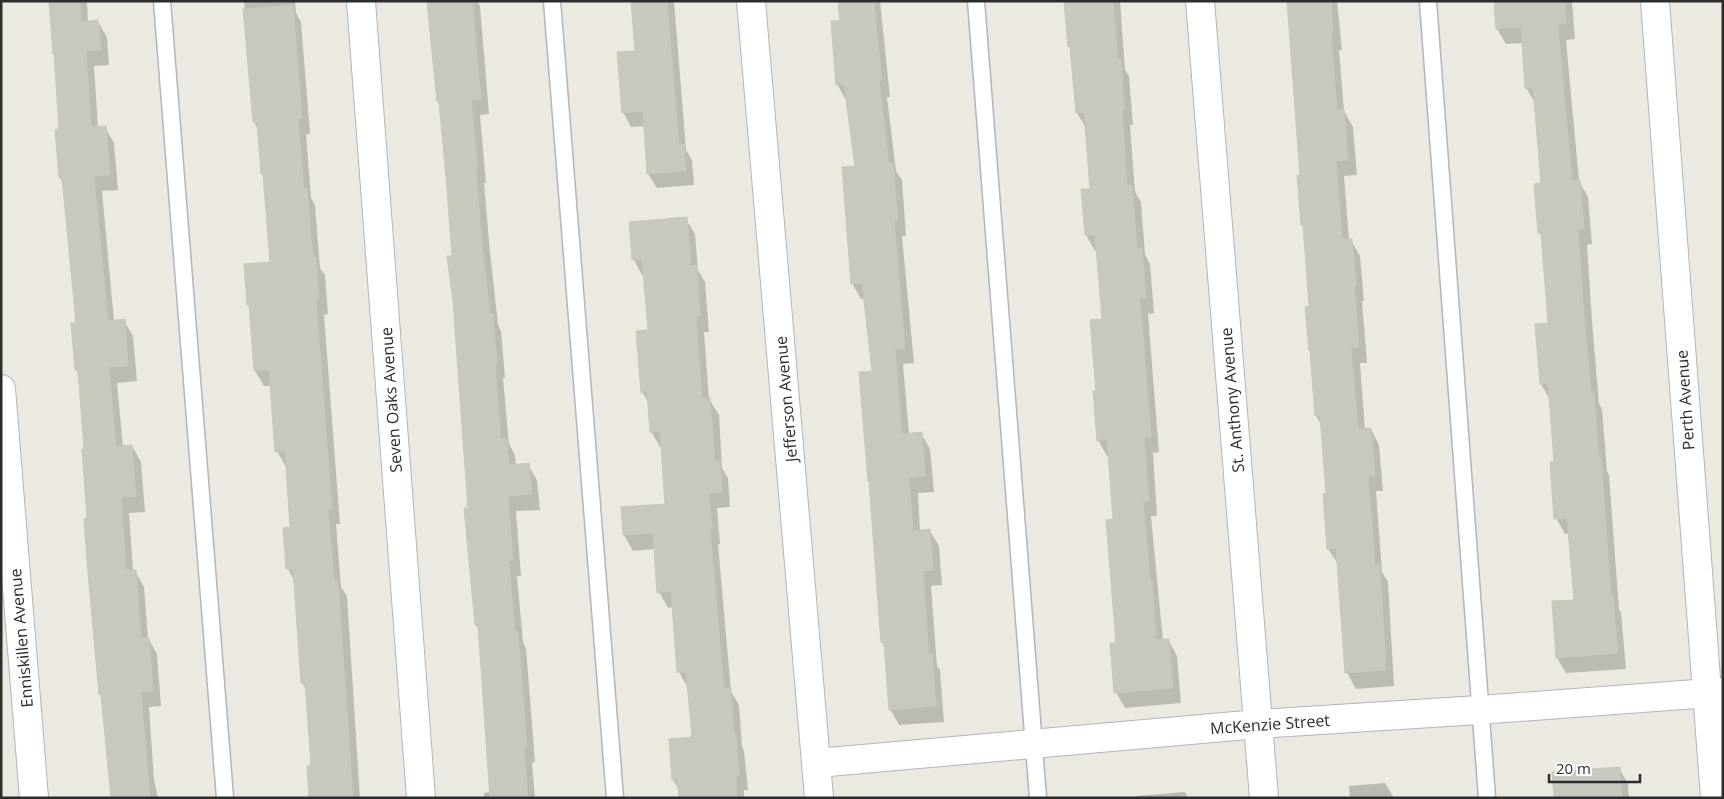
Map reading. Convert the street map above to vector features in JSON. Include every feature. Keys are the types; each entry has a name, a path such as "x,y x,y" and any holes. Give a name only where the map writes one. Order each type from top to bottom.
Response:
{"street":[{"name":"Seven Oaks Avenue","path":"361,1 421,798"},
{"name":"Jefferson Avenue","path":"751,1 819,798"},
{"name":"St. Anthony Avenue","path":"1200,1 1264,798"},
{"name":"Perth Avenue","path":"1655,1 1715,692 1715,798"},
{"name":"Enniskillen Avenue","path":"1,389 34,798"},
{"name":"McKenzie Street","path":"817,763 1258,724 1715,692"}],"lane":[{"path":"162,1 225,798"},
{"path":"552,1 615,798"},
{"path":"976,1 1038,798"},
{"path":"1428,1 1487,798"}],"building":[{"path":"49,1 80,1 81,22 98,20 101,50 86,51 91,127 106,126 110,175 94,176 108,321 125,319 128,366 109,367 116,446 132,445 136,496 121,497 126,570 136,570 141,638 149,638 153,691 141,692 150,798 111,798 101,695 99,695 87,561 84,519 87,518 82,449 84,449 78,370 75,370 71,323 76,323 62,178 59,178 55,130 59,129"},
{"path":"427,1 472,1 481,99 471,100 478,168 476,168 481,235 490,314 493,314 501,439 507,438 509,465 529,463 532,494 508,496 513,561 509,561 515,632 518,631 527,747 524,747 528,798 490,798 478,625 475,625 464,508 468,508 453,302 447,256 452,256 447,188"},
{"path":"631,1 667,1 679,145 684,144 686,171 647,174 643,111 622,113 617,52 635,51"},
{"path":"838,1 874,1 882,81 879,81 889,163 893,163 898,220 894,221 905,348 895,349 902,434 922,432 925,476 909,478 913,531 930,529 933,570 923,571 929,654 932,653 936,706 889,710 884,642 881,643 859,372 872,371 862,283 851,284 842,167 855,166 844,84 836,85 831,21 840,21"},
{"path":"1064,1 1113,1 1118,59 1121,59 1127,186 1132,185 1137,248 1142,248 1146,298 1140,298 1151,437 1144,437 1149,501 1143,501 1150,580 1152,580 1156,640 1169,639 1173,688 1114,693 1110,643 1116,643 1106,520 1113,519 1107,440 1097,441 1093,391 1096,391 1090,320 1102,319 1095,235 1085,235 1081,189 1090,189 1084,112 1076,113"},
{"path":"1287,1 1331,1 1333,35 1331,35 1337,110 1344,110 1348,160 1336,161 1342,239 1352,239 1359,347 1351,348 1358,429 1371,428 1375,475 1368,476 1375,565 1380,565 1386,670 1345,673 1336,548 1327,549 1323,494 1326,493 1320,416 1315,416 1305,307 1309,306 1297,175 1300,175"},
{"path":"1494,1 1565,1 1566,24 1558,24 1572,181 1580,180 1584,229 1578,229 1583,304 1591,392 1594,392 1599,458 1601,458 1611,596 1613,596 1618,653 1556,658 1552,601 1574,600 1567,518 1554,519 1550,462 1554,462 1548,383 1540,384 1535,324 1548,323 1541,233 1538,233 1534,184 1541,183 1533,88 1525,88 1521,27 1496,29"},
{"path":"293,5 302,119 298,119 304,188 307,188 313,258 316,258 319,299 316,299 332,509 328,509 334,580 338,580 353,798 309,798 307,766 311,765 305,683 301,683 293,569 286,569 283,528 290,527 285,451 275,452 269,370 254,371 249,305 247,305 244,264 270,262 263,174 261,174 257,122 253,122 243,9"},
{"path":"687,217 691,266 697,265 700,316 696,317 702,399 710,398 715,462 720,461 722,492 709,493 712,529 710,529 724,689 731,688 734,734 736,734 739,775 736,775 737,798 679,798 677,779 672,780 669,739 692,737 686,672 677,672 671,591 657,593 653,533 623,535 621,507 665,504 660,431 650,432 647,392 641,393 636,331 648,330 642,260 632,260 629,222"},
{"path":"1620,767 1622,798 1554,798 1552,772"}]}
